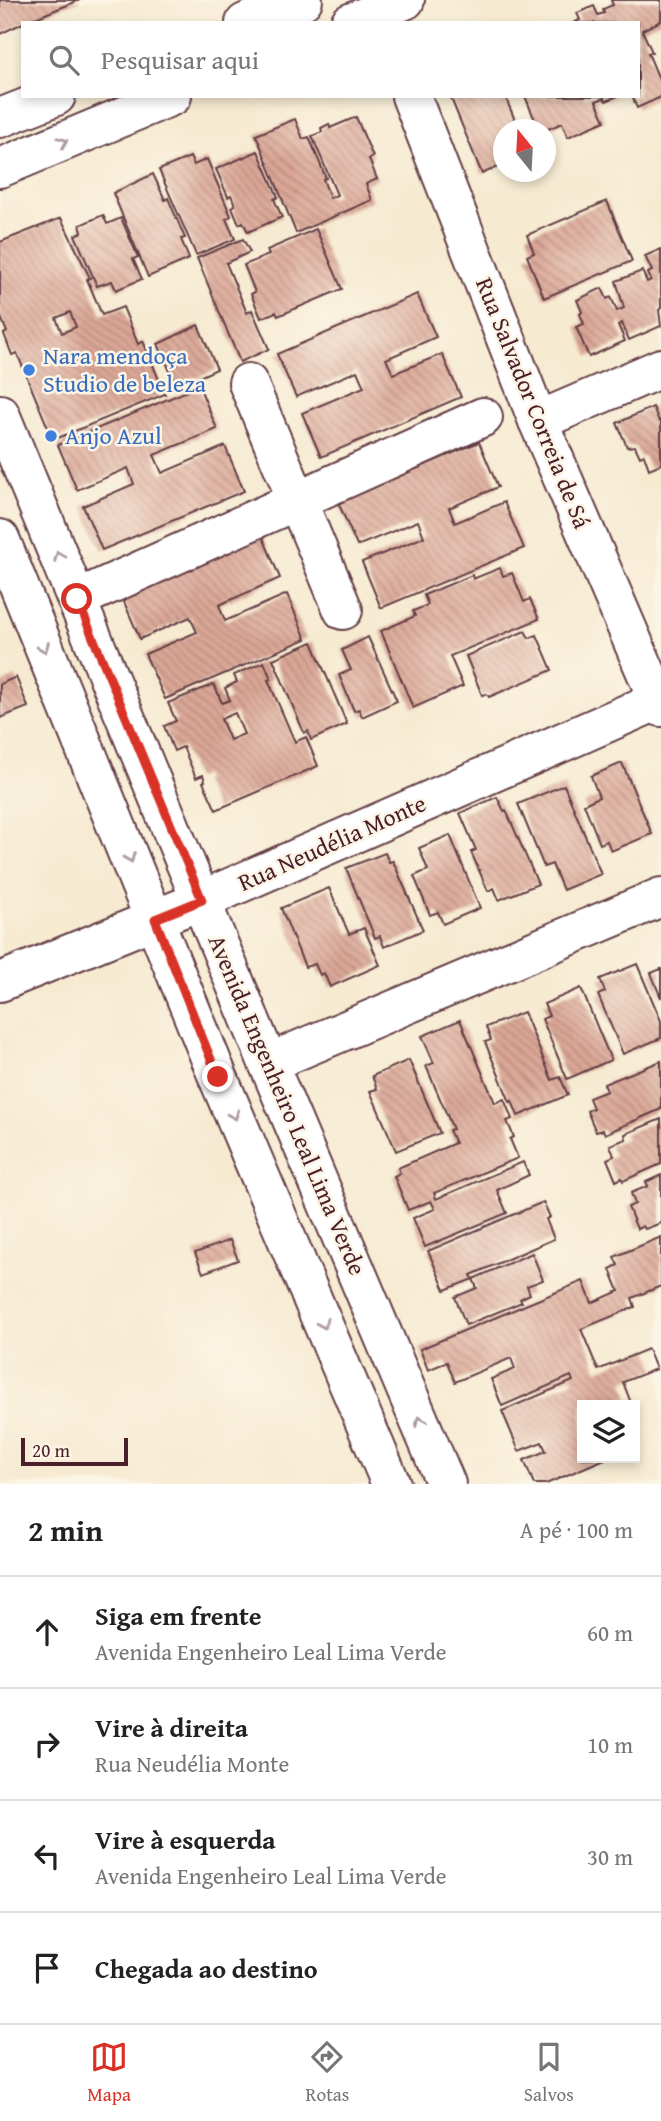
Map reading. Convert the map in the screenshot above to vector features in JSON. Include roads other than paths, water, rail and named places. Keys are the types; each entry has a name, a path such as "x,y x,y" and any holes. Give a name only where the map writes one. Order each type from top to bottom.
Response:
{"street":[{"path":"249,21 303,0"},
{"path":"0,118 51,98"},
{"path":"0,168 167,98"},
{"name":"Rua Salvador Correia de Sá","path":"412,98 538,421 660,702"},
{"path":"538,421 661,368"},
{"path":"248,383 343,610"},
{"name":"Avenida Engenheiro Leal Lima Verde","path":"0,414 268,1063 446,1484"},
{"path":"77,599 482,417"},
{"name":"Avenida Engenheiro Leal Lima Verde","path":"0,539 218,1077 391,1484"},
{"name":"Rua Neudélia Monte","path":"0,982 202,900 660,702"},
{"path":"268,1063 661,897"}],"place":[{"name":"Nara mendoça Studio de beleza","path":"29,370"},
{"name":"Anjo Azul","path":"51,436"}]}
